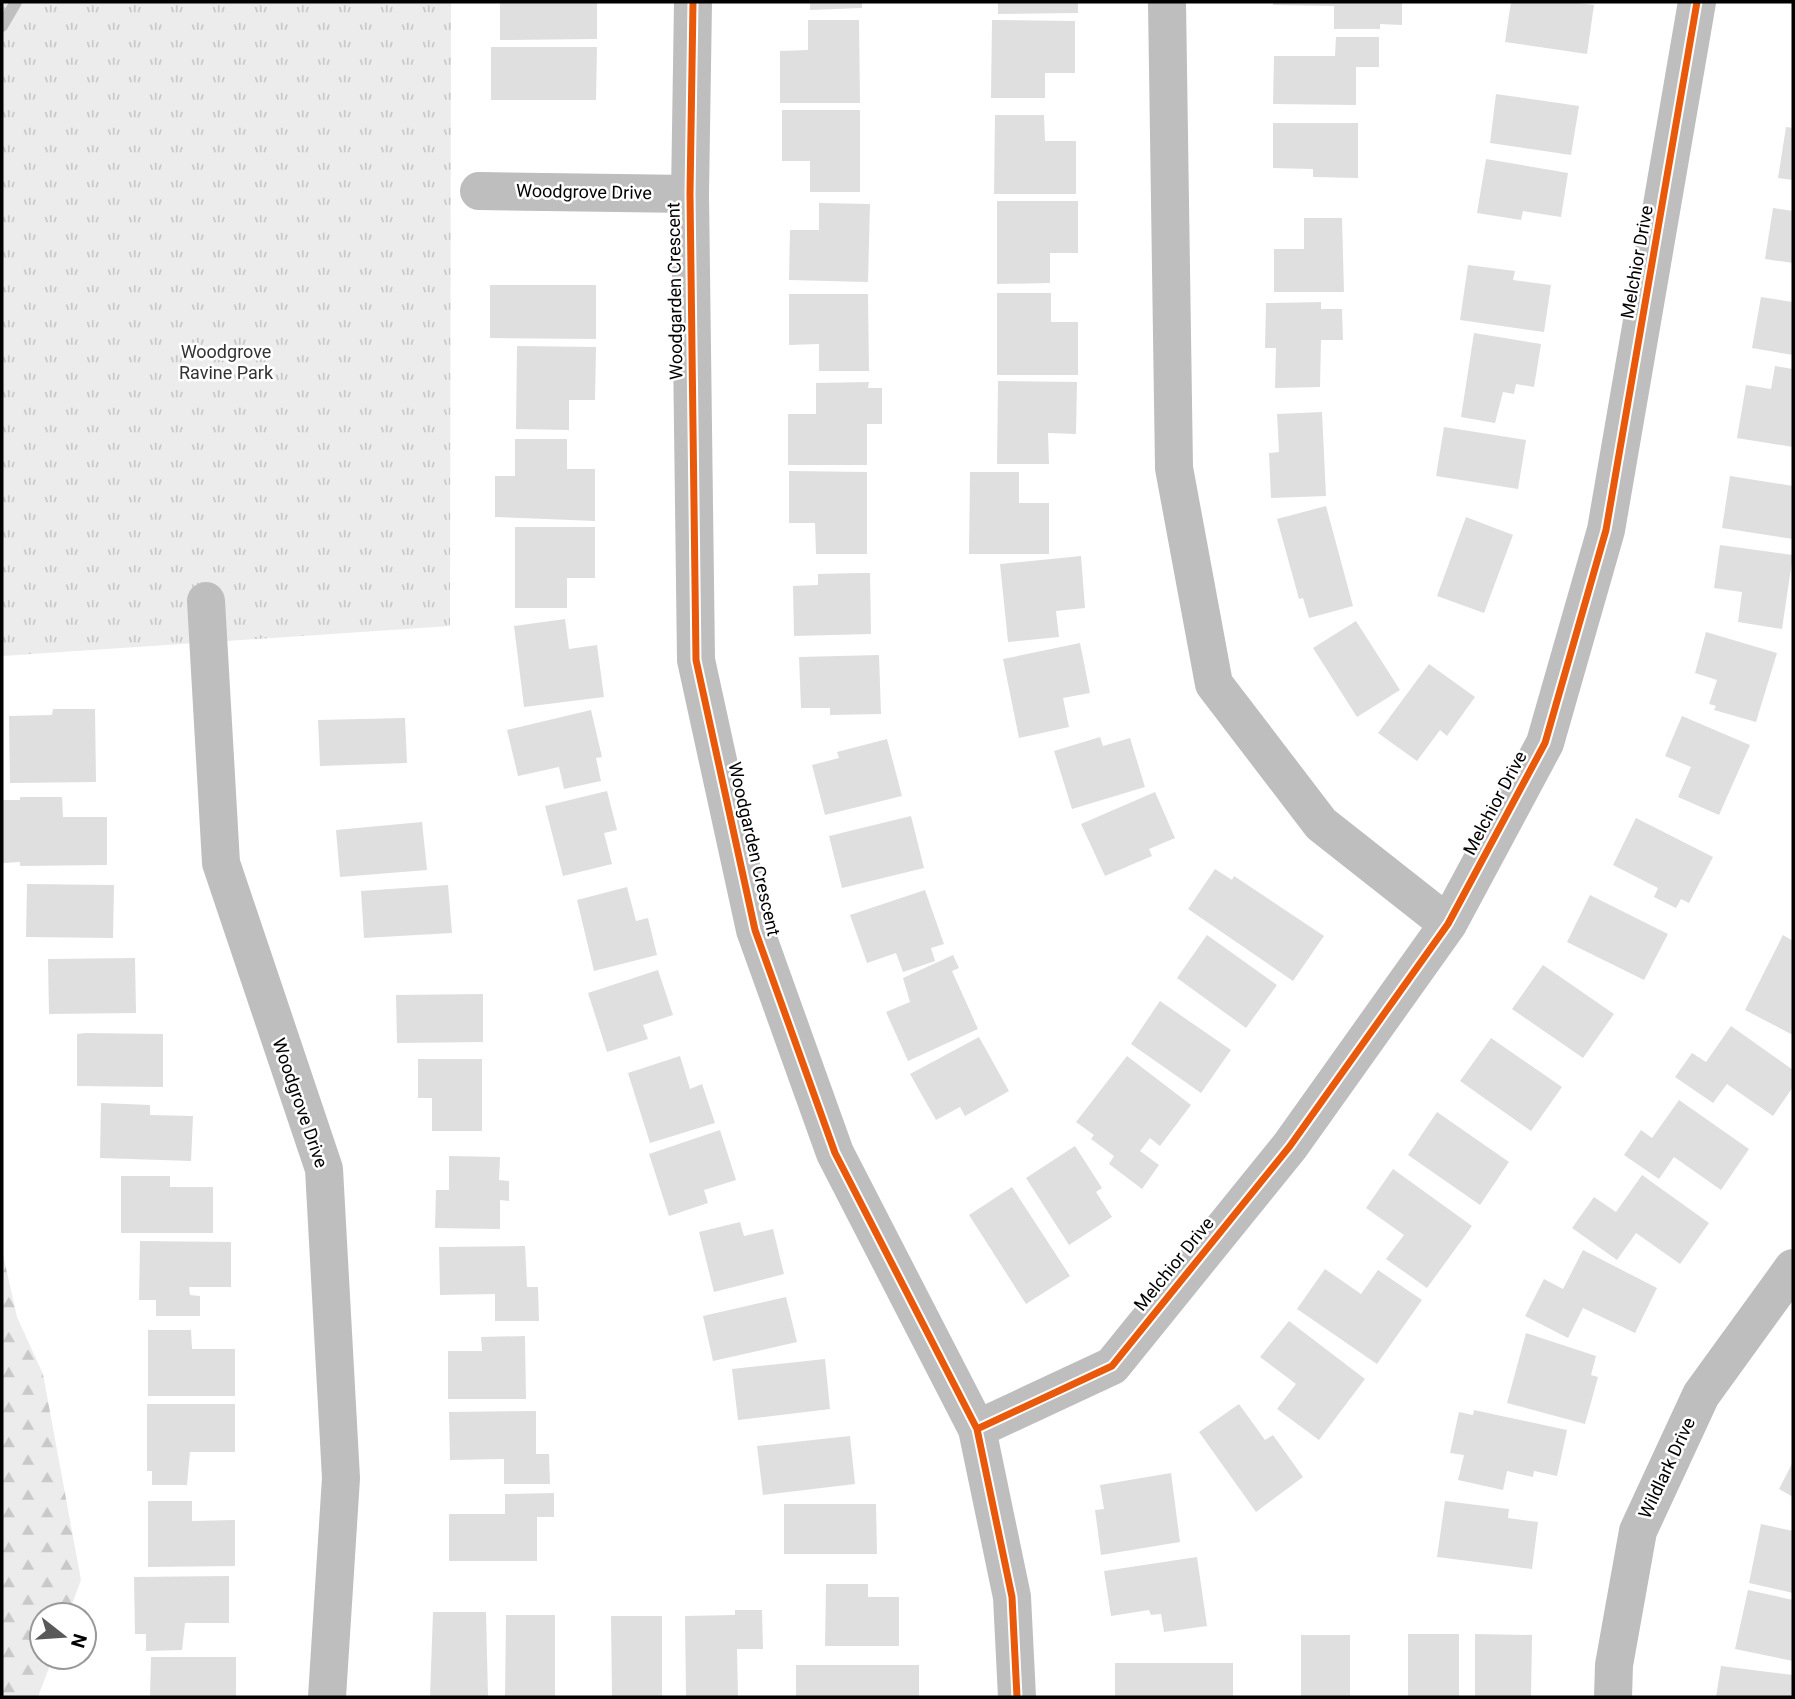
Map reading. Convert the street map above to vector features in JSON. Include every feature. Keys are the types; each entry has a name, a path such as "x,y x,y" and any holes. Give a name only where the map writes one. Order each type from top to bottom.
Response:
{"street":[{"name":"Woodgarden Crescent","path":"693,2 690,194 696,660 754,930 835,1153 976,1429 1012,1597 1017,1697"},
{"path":"1167,2 1174,468 1214,684 1321,824 1448,924"},
{"name":"Melchior Drive","path":"976,1429 1112,1366 1290,1146 1448,924 1545,743 1606,530 1697,2"},
{"name":"Woodgrove Drive","path":"479,191 690,194"},
{"name":"Woodgrove Drive","path":"206,601 221,863 324,1169 341,1478 327,1697"},
{"name":"Wildlark Drive","path":"1613,1697 1614,1665 1638,1531 1701,1395 1793,1269"}],"green space":[{"name":"Woodgrove Ravine Park","path":"2,2 451,2 450,626 2,656"},
{"path":"2,1250 17,1317 43,1374 81,1580 73,1601 28,1601 28,1671 48,1671 38,1697 2,1697"}],"building":[{"path":"500,2 597,2 597,39 500,40"},
{"path":"810,2 862,2 862,8 810,10"},
{"path":"998,2 1078,2 1078,13 998,14"},
{"path":"1273,2 1402,2 1402,25 1380,24 1380,29 1334,29 1334,6 1273,5"},
{"path":"1511,2 1570,2 1594,5 1587,54 1505,42"},
{"path":"808,20 859,20 860,103 780,103 780,51 808,50"},
{"path":"992,20 1075,21 1075,73 1045,73 1045,98 991,98"},
{"path":"1336,37 1379,37 1379,67 1356,67 1356,105 1273,104 1274,56 1335,56"},
{"path":"491,47 597,47 596,100 491,100"},
{"path":"1496,94 1579,106 1571,155 1490,143"},
{"path":"782,110 860,110 860,192 810,192 810,161 782,161"},
{"path":"995,115 1044,115 1045,141 1076,141 1076,194 994,194"},
{"path":"1273,123 1358,123 1358,178 1313,177 1313,169 1273,168"},
{"path":"1786,127 1793,128 1793,180 1778,178"},
{"path":"1486,159 1568,173 1561,217 1523,211 1521,220 1477,213"},
{"path":"997,201 1078,201 1078,253 1050,253 1050,283 997,284"},
{"path":"819,203 870,204 868,282 789,280 790,230 819,230"},
{"path":"1773,208 1793,211 1793,263 1765,259"},
{"path":"1304,218 1342,218 1344,292 1274,292 1274,249 1304,249"},
{"path":"1468,265 1515,271 1513,280 1551,285 1544,332 1460,320"},
{"path":"490,285 596,285 596,339 490,338"},
{"path":"997,293 1051,293 1051,322 1078,322 1078,375 997,375"},
{"path":"789,294 868,294 869,371 819,371 819,344 789,345"},
{"path":"1761,297 1793,302 1793,355 1752,348"},
{"path":"1321,302 1321,309 1342,309 1343,340 1321,340 1320,387 1275,388 1276,348 1265,348 1266,303"},
{"path":"1474,333 1541,344 1534,387 1516,384 1514,394 1503,392 1495,423 1461,417"},
{"path":"517,346 596,347 595,400 569,400 569,430 516,429"},
{"path":"1775,366 1793,369 1793,447 1737,438 1746,385 1771,389"},
{"path":"998,381 1077,382 1076,434 1048,433 1049,464 997,464"},
{"path":"869,382 868,388 882,388 882,424 867,424 867,465 788,465 788,414 816,414 816,383"},
{"path":"1322,412 1326,496 1271,498 1269,453 1279,452 1277,414"},
{"path":"1444,427 1526,440 1518,489 1436,476"},
{"path":"515,439 567,439 567,469 595,469 595,521 495,517 495,476 515,476"},
{"path":"789,471 867,472 867,554 816,554 815,523 789,523"},
{"path":"970,472 1019,472 1019,503 1049,503 1049,554 969,554"},
{"path":"1730,476 1793,486 1793,539 1722,528"},
{"path":"1326,506 1353,606 1309,618 1303,598 1299,599 1277,519"},
{"path":"1466,517 1513,535 1484,613 1437,596"},
{"path":"515,527 595,527 595,578 567,578 567,608 515,608"},
{"path":"1720,545 1793,555 1782,629 1738,622 1742,592 1714,588"},
{"path":"1081,556 1085,608 1056,611 1059,637 1008,642 1000,564"},
{"path":"870,573 871,634 794,636 793,586 818,585 818,574"},
{"path":"565,619 569,649 597,645 604,697 524,707 514,626"},
{"path":"1356,621 1400,690 1357,717 1313,648"},
{"path":"1706,632 1777,653 1756,722 1714,710 1716,706 1709,704 1717,680 1695,673"},
{"path":"1080,643 1090,693 1063,698 1069,727 1019,738 1003,659"},
{"path":"879,655 881,714 830,715 830,708 801,708 799,657"},
{"path":"1429,664 1475,697 1447,736 1440,730 1417,761 1378,733"},
{"path":"53,709 95,709 96,782 10,783 9,716 52,715"},
{"path":"591,710 602,757 596,758 601,781 564,789 559,767 518,776 507,730"},
{"path":"1682,716 1750,745 1719,815 1678,797 1691,767 1665,756"},
{"path":"405,718 407,763 320,766 318,720"},
{"path":"1100,737 1103,746 1130,738 1145,787 1072,809 1054,751"},
{"path":"887,739 902,796 825,815 812,765 839,758 837,752"},
{"path":"607,791 617,830 604,833 612,864 563,876 545,806"},
{"path":"1155,792 1175,838 1149,849 1152,856 1105,876 1081,824"},
{"path":"20,797 62,797 63,817 107,817 107,865 20,866 20,862 3,863 3,800 20,800"},
{"path":"911,816 924,868 842,888 829,836"},
{"path":"1636,818 1713,857 1689,903 1681,899 1676,908 1654,897 1658,888 1613,865"},
{"path":"422,822 427,870 340,877 336,830"},
{"path":"1215,869 1232,880 1234,876 1324,936 1293,981 1188,909"},
{"path":"27,884 114,885 113,938 26,937"},
{"path":"448,885 452,933 364,938 361,891"},
{"path":"627,887 636,921 648,918 657,955 594,971 577,900"},
{"path":"925,890 944,944 931,948 935,961 903,972 896,953 867,963 850,915"},
{"path":"1590,895 1668,934 1644,980 1567,942"},
{"path":"1207,935 1277,985 1246,1028 1177,978"},
{"path":"1783,935 1793,941 1793,1035 1745,1010"},
{"path":"953,955 959,968 952,971 978,1029 908,1061 886,1012 910,1002 903,978"},
{"path":"135,958 136,1013 49,1014 48,959"},
{"path":"1543,965 1614,1014 1583,1058 1512,1009"},
{"path":"658,970 673,1015 643,1025 648,1039 607,1052 588,993"},
{"path":"483,994 483,1042 397,1043 396,995"},
{"path":"1160,1001 1231,1050 1201,1093 1131,1044"},
{"path":"1731,1026 1793,1070 1793,1087 1773,1116 1727,1084 1713,1103 1675,1077 1692,1053 1706,1062"},
{"path":"77,1034 163,1034 163,1087 77,1086"},
{"path":"979,1037 1009,1091 965,1116 960,1107 936,1120 910,1074"},
{"path":"1491,1038 1562,1087 1531,1131 1460,1081"},
{"path":"680,1056 690,1089 702,1084 715,1123 650,1143 628,1073"},
{"path":"1127,1056 1191,1105 1160,1146 1150,1138 1140,1151 1159,1165 1142,1189 1109,1164 1114,1156 1091,1139 1094,1135 1076,1122"},
{"path":"418,1059 482,1059 482,1131 432,1131 432,1098 418,1098"},
{"path":"1679,1100 1749,1149 1721,1190 1674,1157 1659,1179 1624,1155 1641,1130 1652,1138"},
{"path":"101,1103 150,1105 150,1115 193,1116 191,1161 100,1158"},
{"path":"1437,1112 1509,1162 1480,1205 1408,1155"},
{"path":"720,1130 736,1180 704,1190 708,1203 669,1216 649,1154"},
{"path":"1075,1146 1102,1188 1096,1192 1112,1217 1069,1245 1026,1178"},
{"path":"449,1156 500,1157 499,1180 509,1181 509,1201 500,1200 500,1229 435,1228 436,1190 449,1190"},
{"path":"1393,1169 1472,1226 1427,1288 1386,1259 1404,1235 1366,1208"},
{"path":"1642,1175 1709,1223 1680,1264 1636,1233 1617,1260 1572,1228 1594,1197 1616,1212"},
{"path":"121,1176 170,1176 170,1187 213,1187 213,1233 121,1233"},
{"path":"1012,1187 1070,1276 1026,1304 969,1215"},
{"path":"740,1222 744,1236 773,1229 784,1274 714,1292 699,1232"},
{"path":"140,1241 231,1242 231,1287 189,1287 190,1295 200,1296 200,1316 156,1316 156,1300 139,1300"},
{"path":"525,1246 527,1287 538,1287 539,1321 495,1321 495,1294 440,1295 439,1247"},
{"path":"1583,1250 1657,1288 1635,1333 1583,1308 1568,1338 1525,1316 1544,1279 1563,1289"},
{"path":"1325,1269 1361,1294 1378,1270 1422,1300 1377,1364 1297,1309"},
{"path":"786,1297 797,1342 713,1361 703,1316"},
{"path":"1289,1321 1365,1379 1319,1440 1277,1409 1296,1384 1260,1357"},
{"path":"148,1330 191,1330 192,1349 235,1349 235,1396 148,1396"},
{"path":"1526,1333 1596,1356 1591,1375 1598,1377 1585,1424 1507,1403"},
{"path":"525,1336 526,1399 448,1399 448,1351 482,1351 481,1337"},
{"path":"825,1359 830,1409 738,1420 732,1369"},
{"path":"147,1404 235,1404 235,1452 190,1452 187,1485 152,1485 152,1471 147,1471"},
{"path":"1239,1404 1265,1440 1273,1435 1303,1477 1256,1512 1199,1432"},
{"path":"1474,1410 1567,1430 1557,1476 1534,1471 1533,1477 1507,1471 1503,1490 1458,1480 1464,1455 1450,1453 1459,1412 1473,1415"},
{"path":"536,1411 536,1454 549,1454 550,1484 504,1484 504,1459 450,1460 449,1412"},
{"path":"850,1436 855,1484 763,1495 757,1446"},
{"path":"1793,1462 1793,1497 1779,1489"},
{"path":"1171,1473 1180,1542 1101,1555 1095,1510 1104,1509 1100,1485"},
{"path":"554,1493 554,1517 537,1517 537,1561 449,1561 449,1514 505,1514 505,1494"},
{"path":"148,1501 192,1501 192,1521 235,1520 235,1566 148,1567"},
{"path":"1445,1501 1509,1509 1508,1518 1538,1522 1532,1569 1437,1557"},
{"path":"784,1504 876,1504 877,1554 784,1554"},
{"path":"1761,1524 1793,1531 1793,1593 1749,1583"},
{"path":"1197,1557 1207,1626 1164,1632 1161,1614 1151,1615 1149,1610 1111,1616 1104,1571"},
{"path":"229,1576 229,1623 185,1623 182,1650 146,1651 146,1634 135,1634 134,1577"},
{"path":"826,1584 868,1584 868,1597 899,1597 899,1646 825,1646"},
{"path":"1748,1590 1793,1600 1793,1661 1735,1649"},
{"path":"735,1610 762,1610 763,1649 737,1649 738,1697 686,1697 685,1616 735,1615"},
{"path":"433,1612 486,1612 488,1697 430,1697"},
{"path":"506,1615 555,1615 555,1697 505,1697"},
{"path":"611,1616 662,1616 662,1697 612,1697"},
{"path":"1408,1634 1459,1634 1459,1697 1408,1697"},
{"path":"1475,1634 1532,1635 1531,1697 1475,1697"},
{"path":"1301,1635 1350,1635 1350,1697 1301,1697"},
{"path":"151,1657 236,1657 236,1697 150,1697"},
{"path":"1115,1663 1233,1663 1233,1697 1115,1697"},
{"path":"796,1665 919,1665 919,1697 796,1697"},
{"path":"1721,1666 1793,1675 1793,1697 1716,1697"}],"waterway":[{"path":"2,26 16,2"}],"cycle path":[{"path":"693,2 690,194 696,660 755,930 835,1153 977,1429 1012,1597 1017,1697"},
{"path":"977,1429 1112,1366 1290,1146 1448,924 1545,743 1606,530 1697,2"}]}
